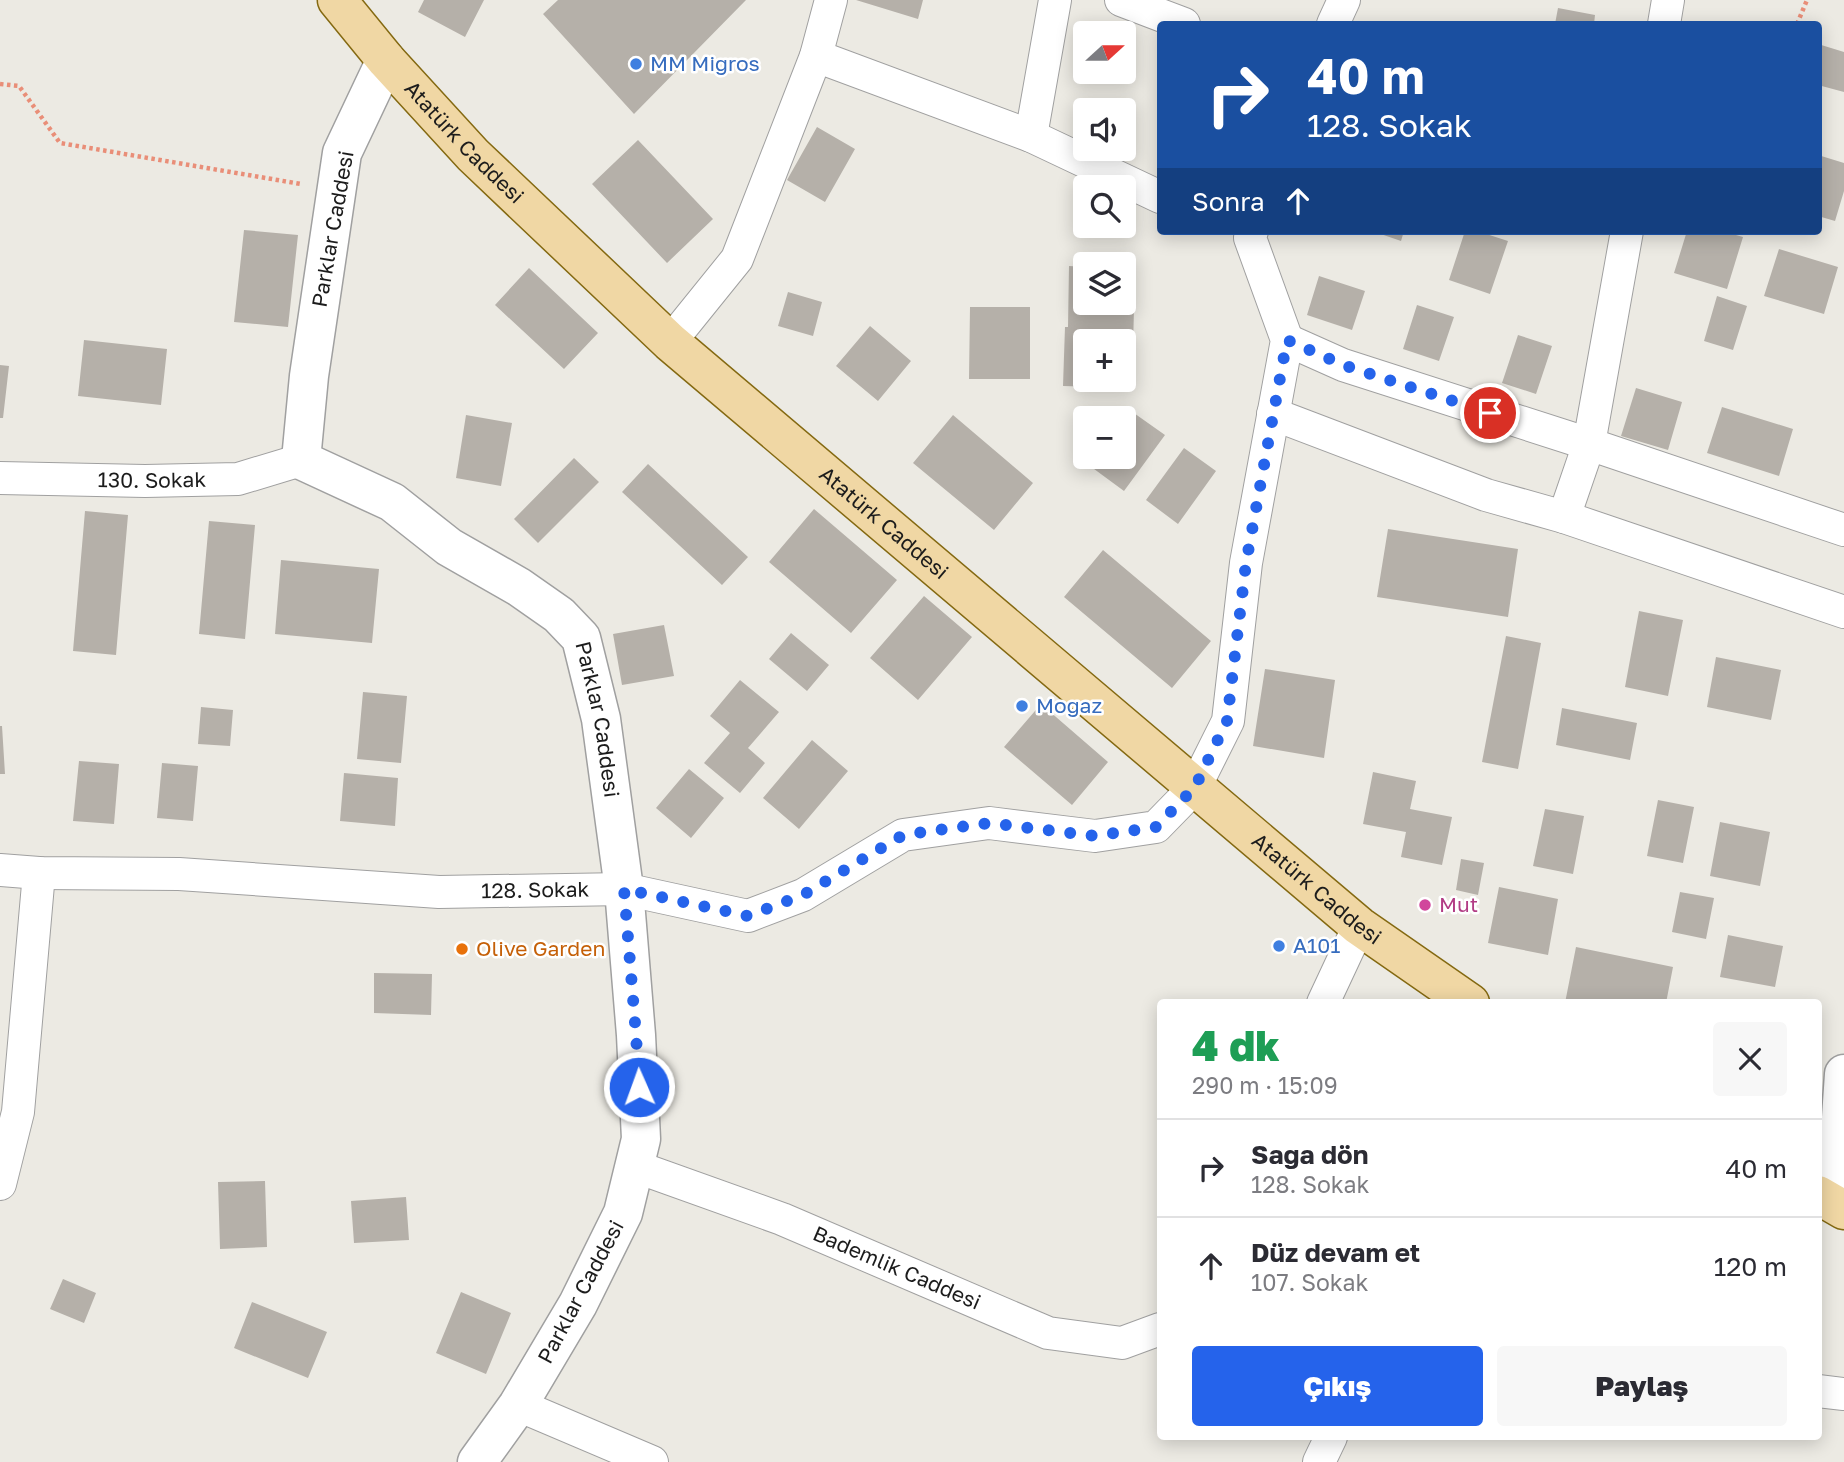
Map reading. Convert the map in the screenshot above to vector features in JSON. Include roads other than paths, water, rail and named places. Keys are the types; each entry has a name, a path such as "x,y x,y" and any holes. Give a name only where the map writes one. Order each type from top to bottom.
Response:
{"main road":[{"name":"Atatürk Caddesi","path":"337,0 386,61 472,155 670,342 1359,926 1464,999"}],"street":[{"path":"670,342 737,259 816,57 831,0"},
{"path":"1031,136 1055,0"},
{"path":"1121,0 1176,21"},
{"path":"1334,21 1343,0"},
{"path":"1664,21 1668,0"},
{"path":"816,57 1031,136 1157,196"},
{"name":"Parklar Caddesi","path":"386,61 342,153 309,376 301,460 392,502 449,547 519,587 559,615 581,638 601,719 624,889 636,1035 641,1139 623,1213 578,1304 518,1405 477,1462"},
{"path":"1246,235 1287,340 1343,365 1844,530"},
{"path":"1564,517 1589,444 1626,235"},
{"name":"128. Sokak","path":"0,870 39,873 179,874 439,892 624,889 748,916 803,895 903,835 989,823 1095,836 1156,827 1195,787 1227,721 1246,563 1287,340"},
{"path":"1273,414 1486,495 1564,517 1844,612"},
{"name":"130. Sokak","path":"0,478 145,481 239,478 301,460"},
{"path":"0,1184 18,1112 39,873"},
{"path":"1324,999 1359,926"},
{"path":"1832,1203 1844,1074"},
{"name":"Bademlik Caddesi","path":"634,1166 782,1219 1048,1334 1122,1343 1157,1329"},
{"path":"1822,1391 1844,1394"},
{"path":"518,1405 652,1462"},
{"path":"1319,1462 1330,1440"}],"place":[{"name":"MM Migros","path":"636,64"},
{"name":"Mogaz","path":"1022,706"},
{"name":"Mut","path":"1425,905"},
{"name":"A101","path":"1279,946"},
{"name":"Olive Garden","path":"462,949"}]}
